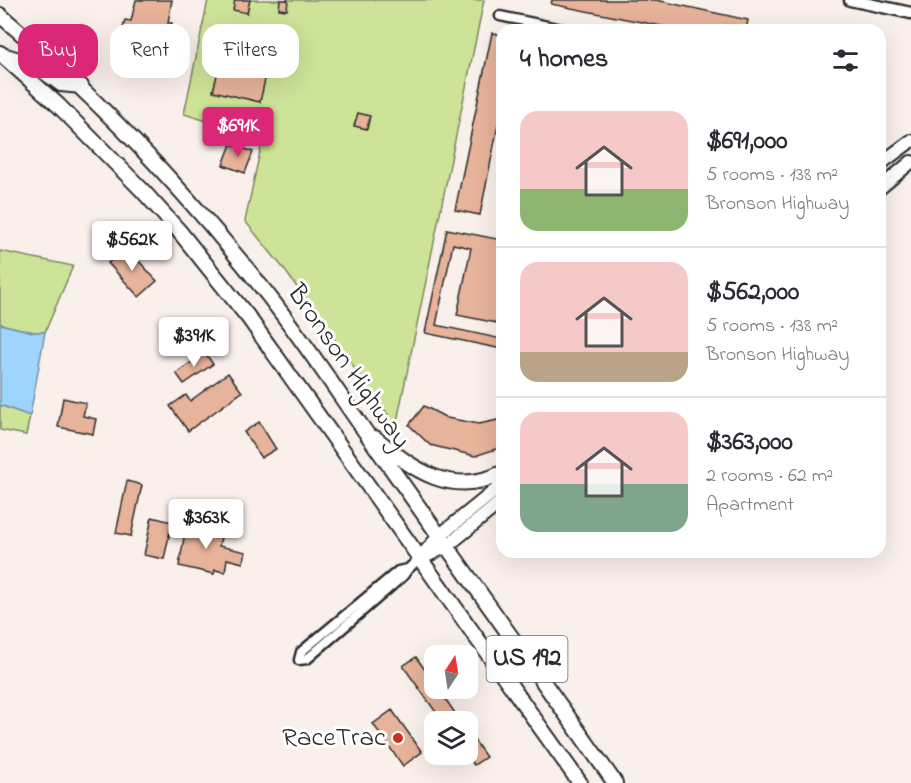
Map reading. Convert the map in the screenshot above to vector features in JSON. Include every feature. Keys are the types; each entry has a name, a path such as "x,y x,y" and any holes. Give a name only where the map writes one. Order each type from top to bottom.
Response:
{"highway":[{"name":"Bronson Highway","path":"0,15 81,86 160,168 234,252 269,296 615,783"},
{"name":"Bronson Highway","path":"1,53 101,147 179,231 255,326 580,783"},
{"path":"1,53 35,65 61,84 81,86"},
{"path":"363,429 415,469 433,477 465,483 496,476"}],"main road":[{"path":"886,160 911,141"},
{"path":"886,183 911,162"},
{"path":"443,541 496,491"},
{"path":"420,558 496,505"}],"street":[{"path":"850,0 911,13"},
{"path":"500,16 528,24"},
{"path":"408,569 398,571 301,652 299,660 307,659 403,576 420,558"}],"green space":[{"path":"208,0 484,0 396,426 284,269 245,221 263,138 184,114 202,28 202,78 299,78 299,24 203,24"},
{"path":"0,251 73,266 45,332 33,332 0,324"},
{"path":"0,405 30,416 26,435 0,430"}],"water":[{"path":"0,324 33,332 45,332 30,416 0,405"}],"building":[{"path":"136,0 172,0 168,23 172,24 124,24 125,20 131,21"},
{"path":"235,0 250,0 247,13 233,10"},
{"path":"280,0 288,0 287,10 279,9"},
{"path":"552,0 656,0 748,20 747,24 651,24 551,4"},
{"path":"492,33 496,34 496,136 480,215 455,210"},
{"path":"216,78 265,78 260,102 213,91"},
{"path":"358,113 370,116 367,129 354,126"},
{"path":"231,144 253,152 245,173 223,165"},
{"path":"447,229 496,239 496,323 457,315 471,248 453,244 436,325 496,338 496,348 425,333"},
{"path":"126,247 157,281 139,297 108,263"},
{"path":"205,353 213,364 184,384 176,373"},
{"path":"228,373 242,392 188,431 170,406 186,395 190,401"},
{"path":"63,398 86,403 83,416 96,419 93,434 58,427"},
{"path":"424,406 447,418 479,424 496,420 496,449 475,456 430,445 409,425"},
{"path":"259,422 276,449 261,458 244,432"},
{"path":"127,481 142,485 131,536 116,533"},
{"path":"152,517 172,522 164,559 144,555"},
{"path":"187,521 223,529 219,546 246,552 243,563 227,559 225,572 215,570 214,574 179,566"},
{"path":"416,657 424,668 424,695 403,666"},
{"path":"427,699 445,699 454,711 435,711"},
{"name":"RaceTrac","path":"392,710 422,752 403,766 373,724"},
{"path":"478,745 486,757 478,762"}],"place":[{"name":"RaceTrac","path":"398,738"}]}
